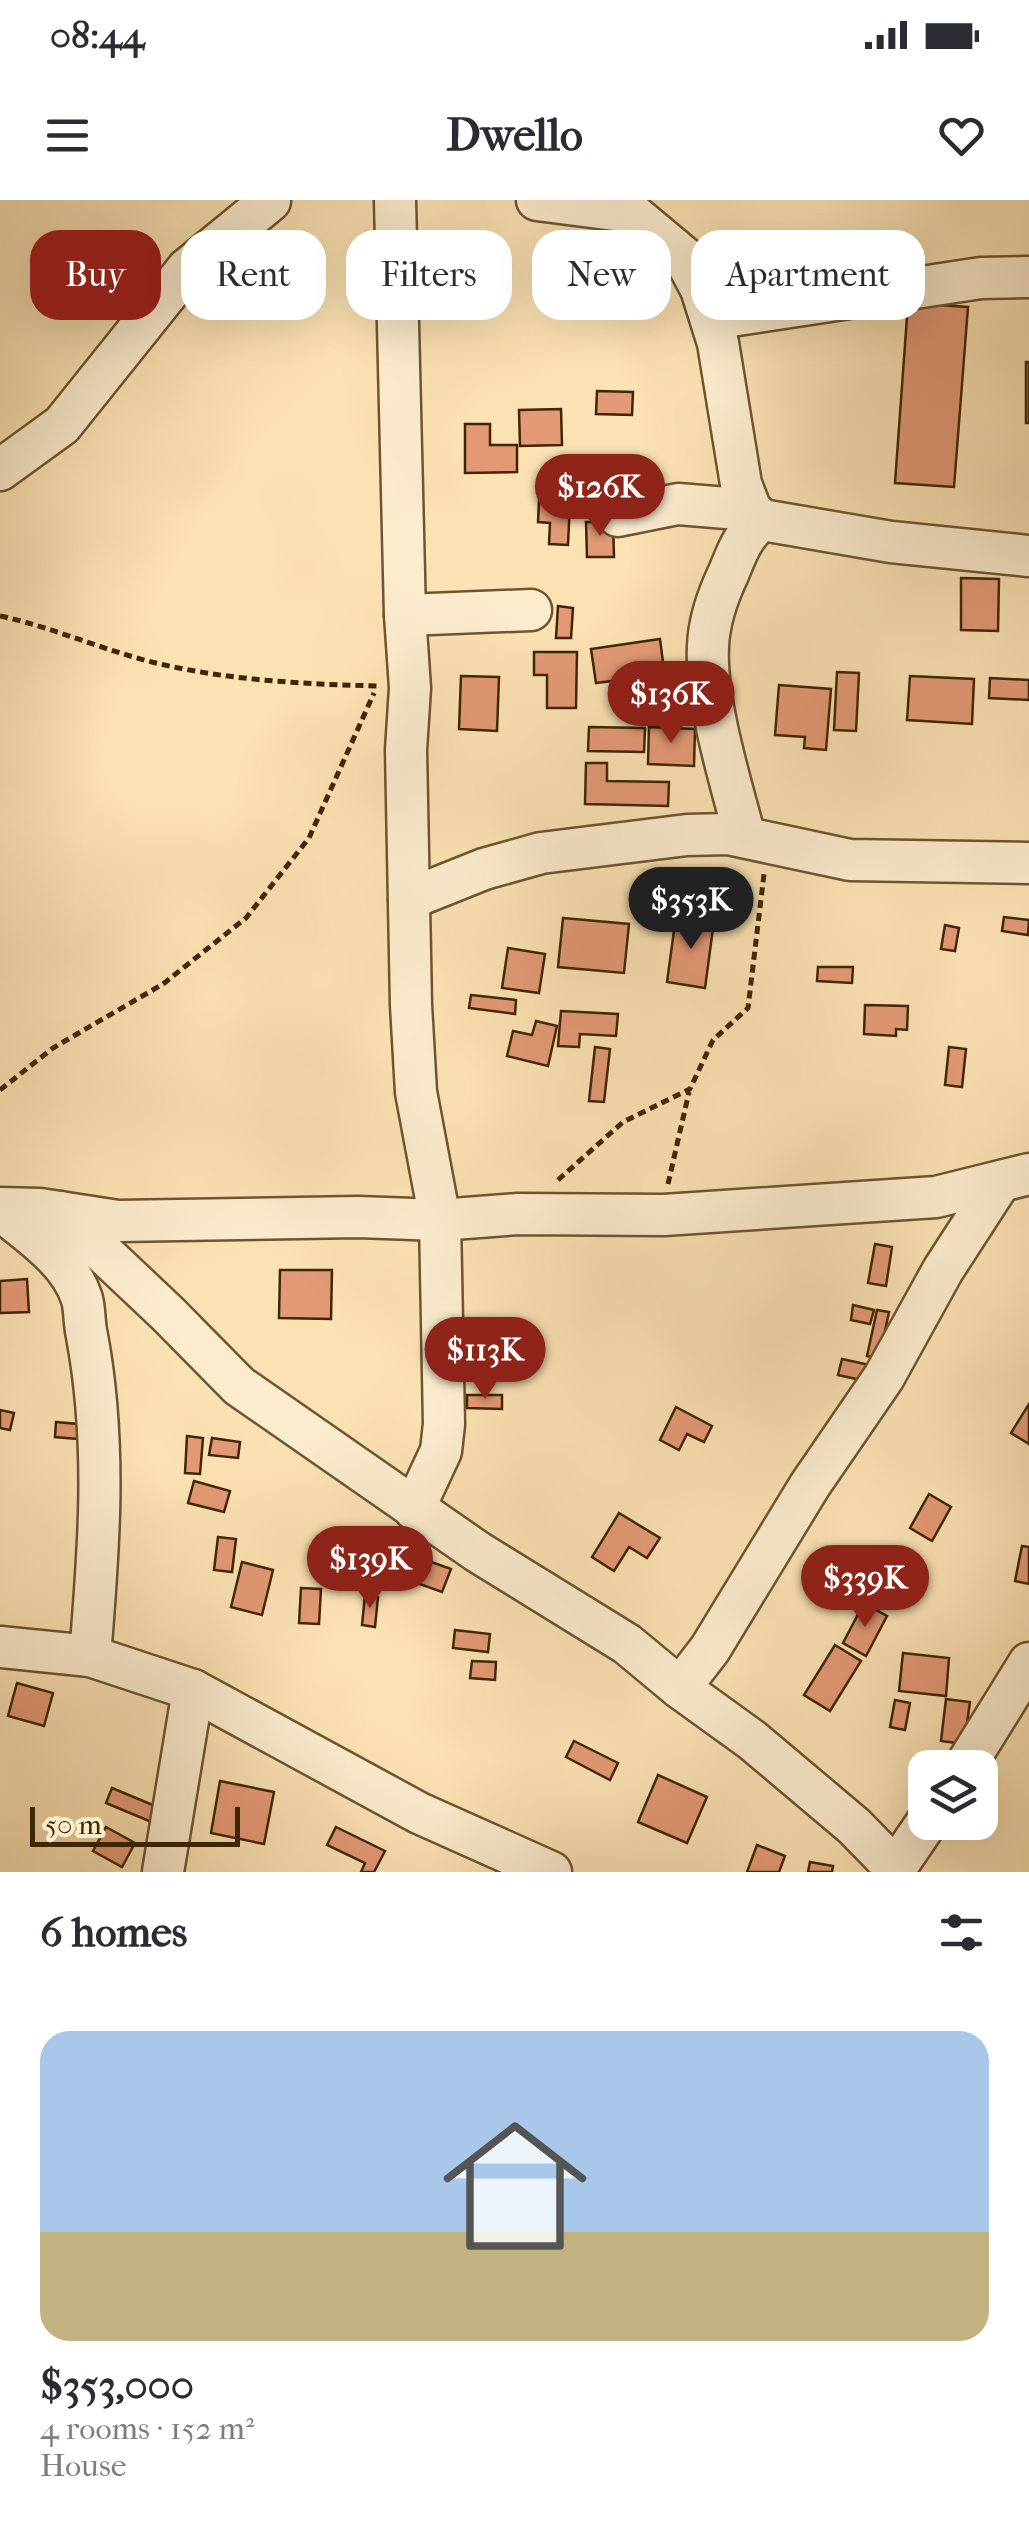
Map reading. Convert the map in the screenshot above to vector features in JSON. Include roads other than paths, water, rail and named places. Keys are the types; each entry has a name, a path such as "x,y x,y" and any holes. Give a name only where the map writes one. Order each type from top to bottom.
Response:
{"street":[{"path":"258,200 272,200"},
{"path":"0,470 62,425 187,269 272,200"},
{"path":"395,200 406,615 394,687 406,750 416,1092 440,1220 444,1424 441,1450 414,1509"},
{"path":"537,200 641,206 691,269"},
{"path":"925,287 981,278 1029,277"},
{"path":"711,320 741,484 757,515"},
{"path":"618,516 678,504 757,515 891,542 1029,556"},
{"path":"756,840 724,758 708,648 712,616 723,584 757,515"},
{"path":"406,615 530,610"},
{"path":"410,899 484,869 540,853 688,835 756,840 850,860 1029,864"},
{"path":"0,1209 50,1211 118,1222 664,1215 936,1197 1014,1178"},
{"path":"680,1688 710,1649 810,1485 884,1377 943,1270 1014,1178"},
{"path":"0,1185 50,1211 168,1314 239,1386 414,1509 627,1644 752,1740 854,1826 894,1870 914,1840"},
{"path":"0,1209 54,1256 82,1298 97,1388 100,1459 90,1656"},
{"path":"0,1647 90,1656 194,1690 419,1812 551,1872"},
{"path":"975,1750 1029,1663"},
{"path":"163,1872 194,1690"}]}
